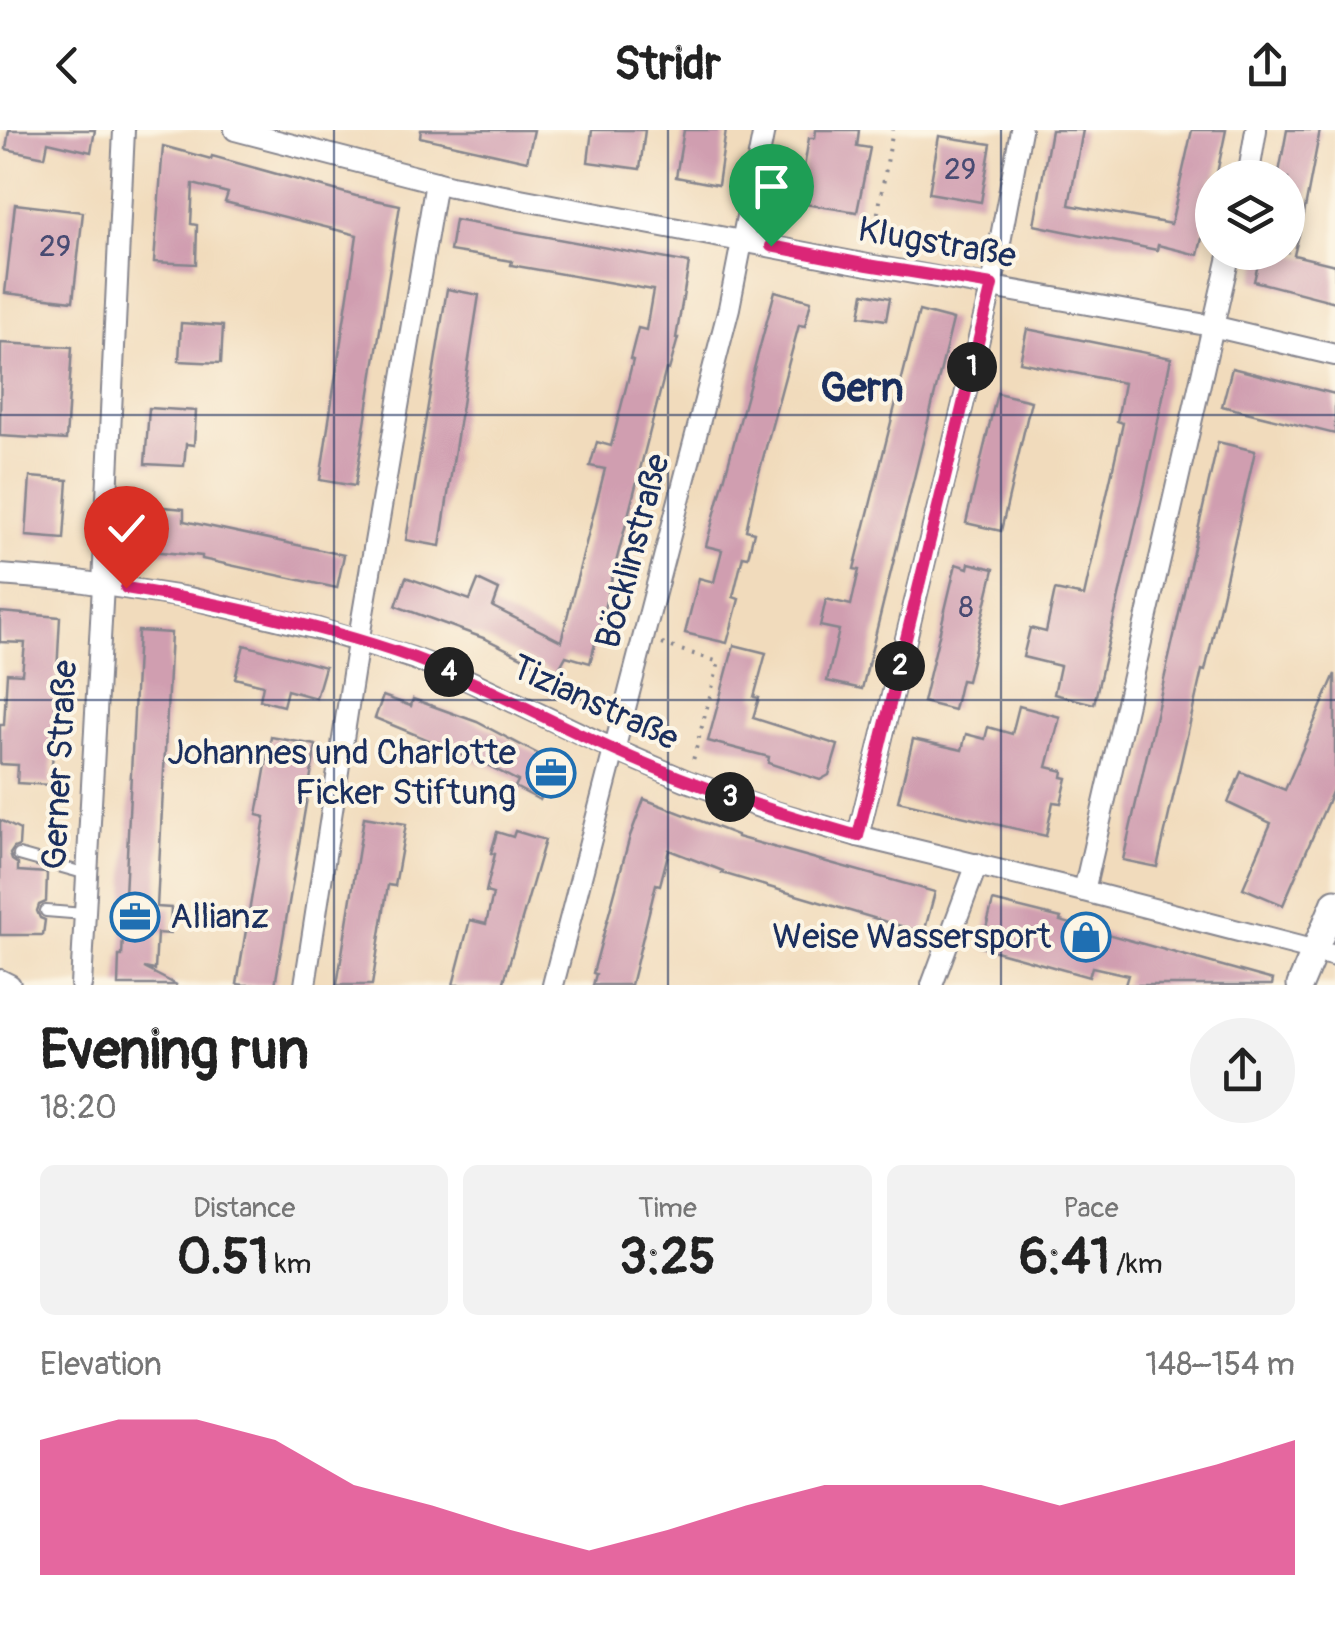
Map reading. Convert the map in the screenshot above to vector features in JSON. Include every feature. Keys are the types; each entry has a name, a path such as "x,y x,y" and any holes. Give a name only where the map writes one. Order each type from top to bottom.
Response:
{"street":[{"name":"Gerner Straße","path":"82,985 124,130"},
{"name":"Klugstraße","path":"235,130 436,182 1212,326 1335,355"},
{"name":"Böcklinstraße","path":"553,985 729,308 764,130"},
{"path":"858,836 992,285 1021,130"},
{"path":"1251,160 1256,130"},
{"path":"306,985 436,182"},
{"path":"1084,891 1226,270"},
{"name":"Tizianstraße","path":"0,576 104,584 189,598 359,641 454,674 615,750 765,810 1324,953"},
{"path":"932,985 976,864"},
{"path":"1300,985 1324,953 1335,902"},
{"path":"0,980 10,985"}],"lane":[{"path":"19,855 87,874"},
{"path":"46,911 84,914"}],"path":[{"path":"874,234 893,130"},
{"path":"643,638 719,662 688,781"}],"building":[{"path":"9,130 95,130 91,152 48,142 45,157 6,149"},
{"path":"421,130 534,130 527,161 420,137"},
{"path":"592,130 645,130 640,169 588,162"},
{"path":"684,130 726,130 718,185 676,177"},
{"path":"816,130 859,130 857,146 870,148 857,212 798,203 809,138 815,138"},
{"path":"1051,130 1083,130 1069,205 1171,224 1192,130 1226,130 1220,160 1195,160 1195,254 1034,225"},
{"path":"1287,130 1320,130 1305,209 1305,160 1281,160"},
{"path":"939,136 991,144 981,202 929,193"},
{"path":"163,146 400,205 355,486 320,480 357,235 225,202 228,193 193,184 191,224 197,225 196,264 154,262"},
{"path":"15,204 83,212 73,301 5,293"},
{"path":"455,220 689,263 678,338 669,370 666,369 590,663 566,656 556,674 486,639 396,606 406,577 470,600 478,580 499,590 493,607 561,641 605,469 590,466 597,442 611,446 638,328 646,330 653,290 450,251"},
{"path":"1305,258 1335,265 1335,302 1254,281 1257,270 1305,270"},
{"path":"447,289 479,295 440,546 406,540"},
{"path":"775,291 811,301 805,326 799,325 756,484 746,530 754,532 748,557 743,556 733,597 739,599 727,643 685,633 699,578 714,582 722,550 706,546"},
{"path":"864,293 890,298 886,320 860,316"},
{"path":"919,311 953,320 862,689 827,681 839,630 820,626 826,599 851,605 859,570 854,569"},
{"path":"181,323 223,326 221,363 179,361"},
{"path":"1027,329 1171,358 1094,704 1054,694 1060,666 1023,657 1030,628 1046,632 1055,590 1084,596 1123,423 1117,421 1124,383 1020,362"},
{"path":"1,343 72,347 66,440 0,436"},
{"path":"1232,368 1335,394 1335,434 1222,406"},
{"path":"997,393 1031,401 1001,531 966,523"},
{"path":"149,408 196,411 194,445 186,444 184,466 145,464"},
{"path":"1218,442 1255,451 1157,867 1123,860"},
{"path":"30,477 68,480 64,539 26,536"},
{"path":"143,505 184,509 184,521 344,555 337,588 202,556 141,550"},
{"path":"969,563 994,569 967,681 961,680 954,710 923,702 956,564 968,568"},
{"path":"0,612 60,617 51,785 17,783 18,765 0,764 7,673 22,674 25,643 0,642"},
{"path":"138,631 171,633 157,907 171,908 170,934 157,933 155,970 144,968 177,985 118,985"},
{"path":"244,645 325,667 316,698 287,690 283,706 260,700 263,685 235,678"},
{"path":"734,645 766,653 754,697 759,698 753,718 838,745 829,775 820,780 768,763 769,757 708,741"},
{"path":"1335,674 1335,785 1283,905 1243,888 1271,823 1228,803 1241,772 1285,790"},
{"path":"383,696 411,706 413,699 477,722 559,765 540,800 515,787 518,781 483,763 375,718"},
{"path":"1019,706 1060,717 1047,767 1063,771 1062,777 1067,778 1061,803 1053,802 1046,836 898,801 913,739 962,750 966,734 985,739 988,727 1012,734"},
{"path":"271,737 316,745 275,985 245,985 237,984 265,817 257,815"},
{"path":"644,799 737,837 935,892 924,933 722,873 669,850 660,885 656,884 631,985 593,985 630,836"},
{"path":"364,817 406,824 395,886 388,885 372,985 337,985"},
{"path":"0,820 20,830 19,846 10,854 18,871 47,873 46,902 37,911 45,920 43,935 0,935"},
{"path":"515,831 545,840 503,985 453,985 470,920 486,924 493,894 486,892 497,832 513,837"},
{"path":"993,901 1273,980 1272,985 1125,985 1128,975 1092,967 1089,977 981,947"}],"place":[{"name":"Johannes und Charlotte Ficker Stiftung","path":"551,773"},
{"name":"Allianz","path":"135,917"},
{"name":"Weise Wassersport","path":"1086,937"}],"district":[{"name":"Gern","path":"862,388"}],"route":[{"path":"126,588 254,612 412,658 688,781 765,810 858,836 992,285 771,246"}]}
